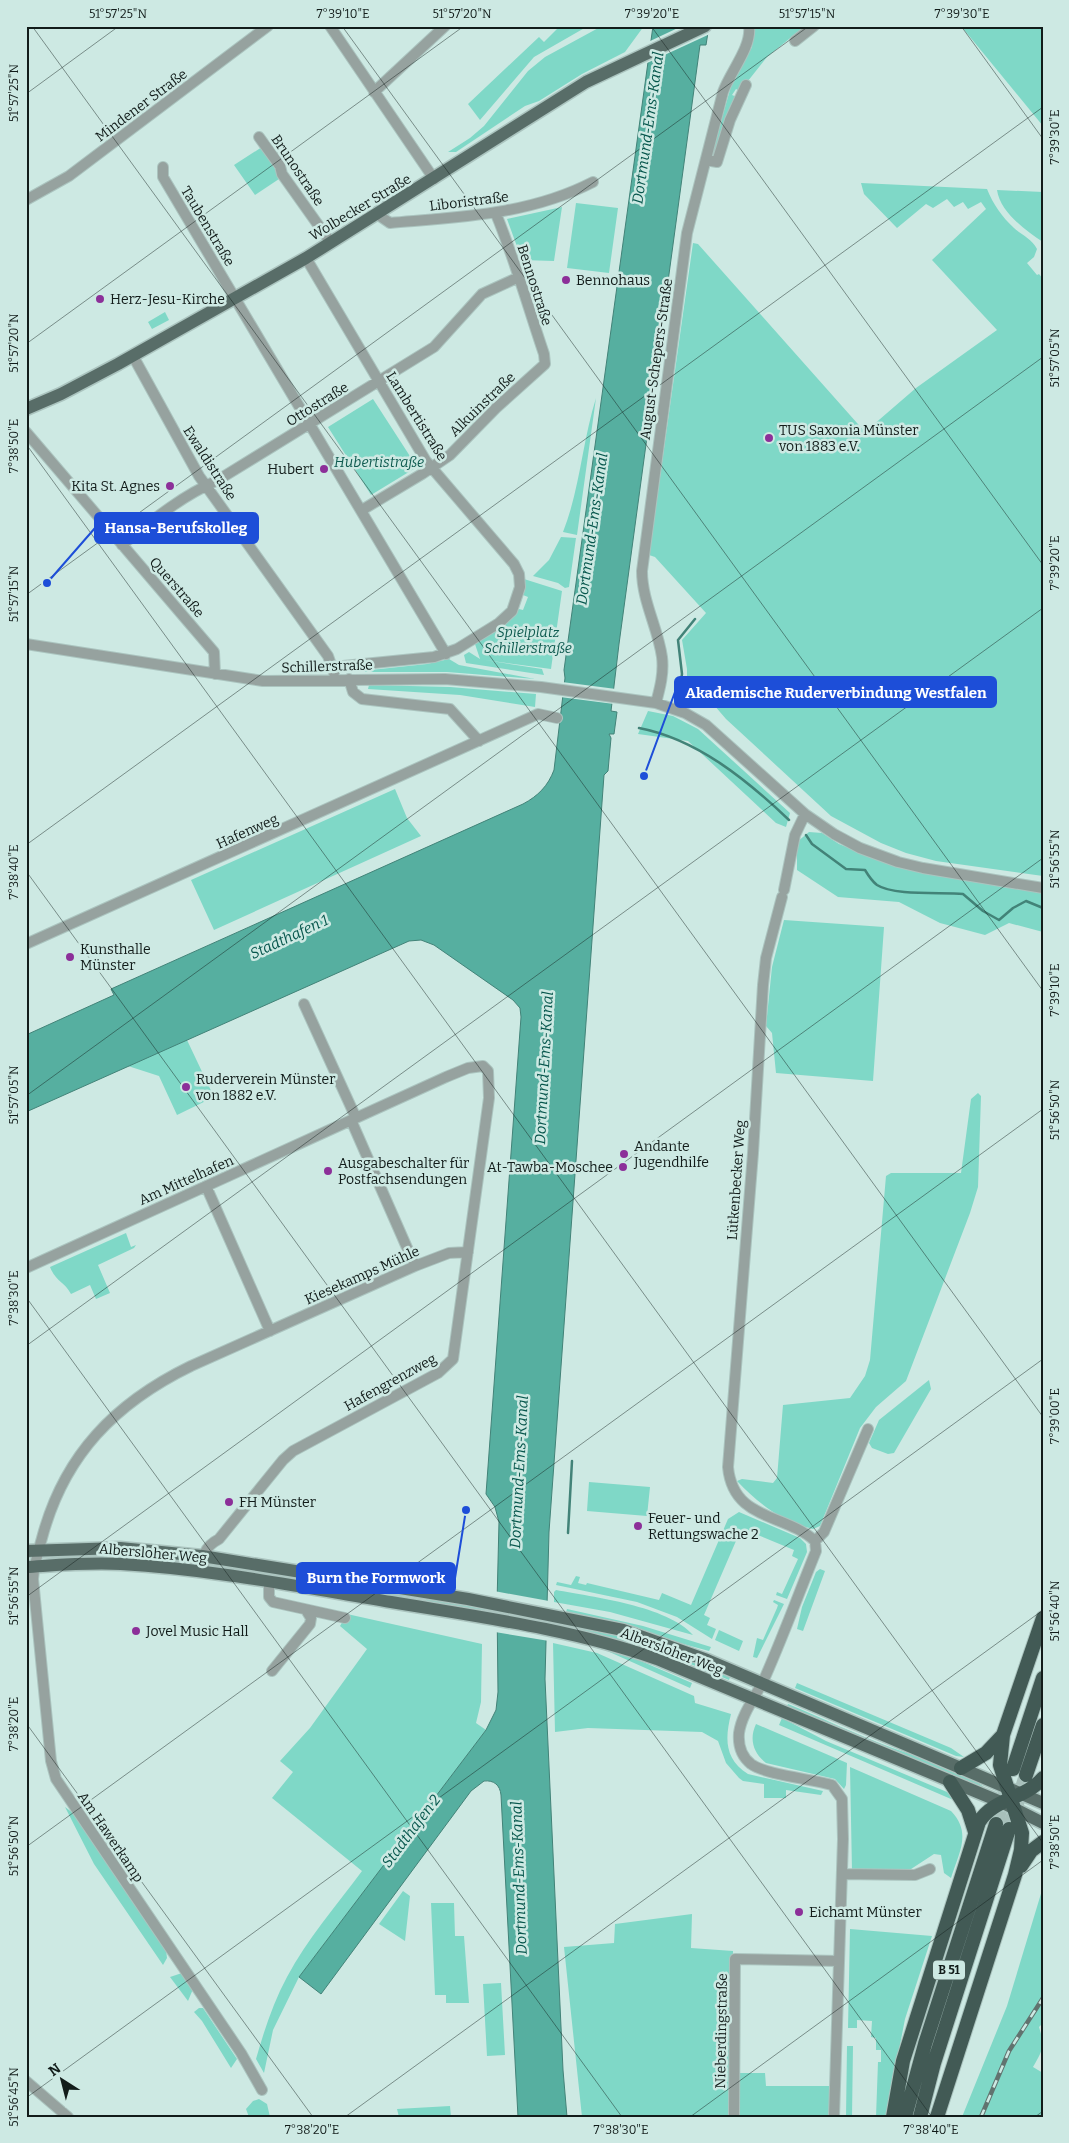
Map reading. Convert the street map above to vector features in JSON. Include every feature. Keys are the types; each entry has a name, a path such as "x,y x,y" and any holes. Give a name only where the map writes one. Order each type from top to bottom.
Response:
{"highway":[{"name":"B 51","path":"937,2117 1015,1875 1022,1839 1012,1798 1000,1765 1003,1735 1043,1618"},
{"path":"1013,1769 1043,1678"},
{"path":"1026,1776 1043,1725"},
{"name":"B 51","path":"961,1768 986,1753 1003,1735"},
{"name":"B 51","path":"893,2117 903,2061 975,1832 983,1817 1043,1778"},
{"path":"950,1782 968,1810 975,1832"},
{"name":"B 51","path":"905,2117 925,2044 996,1824"},
{"name":"B 51","path":"920,2117 934,2064 1009,1829"},
{"name":"B 51","path":"1015,1875 1031,1851 1043,1842"}],"main road":[{"name":"Wolbecker Straße","path":"26,409 69,390 306,258 586,82 705,26"},
{"name":"Albersloher Weg","path":"32,1550 120,1548 202,1556 487,1603 623,1630 670,1645 961,1768 1012,1798 1043,1822"},
{"name":"Albersloher Weg","path":"30,1566 72,1563 121,1564 204,1572 487,1618 564,1633 637,1652 950,1782 1012,1798 1043,1803"},
{"path":"269,1582 272,1567"}],"street":[{"name":"Mindener Straße","path":"26,200 69,176 268,26"},
{"path":"330,26 434,179"},
{"path":"374,92 445,26"},
{"name":"August-Schepers-Straße","path":"656,703 662,673 662,658 643,589 642,571 687,233 728,80 748,42 749,26"},
{"path":"795,41 814,26"},
{"path":"706,160 717,162 730,120 746,85"},
{"name":"Brunostraße","path":"259,137 280,166 282,174 331,243"},
{"name":"Taubenstraße","path":"163,167 163,177 235,298"},
{"name":"Liboristraße","path":"377,214 390,223 496,214 571,192 593,182"},
{"name":"Bennostraße","path":"496,214 519,276 544,354 545,364"},
{"name":"Lambertistraße","path":"306,258 432,468 508,558 520,577"},
{"name":"Ottostraße","path":"122,545 168,507 218,480 310,425 437,344 482,294 519,276"},
{"path":"235,298 446,654"},
{"name":"Ewaldistraße","path":"132,356 181,445 206,485 328,656 333,667 334,680"},
{"name":"Alkuinstraße","path":"362,510 450,455 496,408 545,364"},
{"name":"Querstraße","path":"26,432 214,652 215,674"},
{"name":"Schillerstraße","path":"333,667 434,657 446,654 499,624 508,615 519,594 520,577"},
{"name":"Schillerstraße","path":"26,644 215,674 284,682 349,679 445,679 551,688 656,703"},
{"path":"349,679 353,692 362,699 450,709 479,741"},
{"path":"656,703 685,713 706,725 805,814 834,834 860,848 898,862 1043,888"},
{"name":"Hafenweg","path":"26,944 538,714 557,718"},
{"name":"Lütkenbecker Weg","path":"805,814 795,835 783,893 766,958 728,1467 733,1487 754,1512 805,1533 815,1541"},
{"path":"304,1004 415,1266"},
{"name":"Am Mittelhafen","path":"26,1268 468,1068 484,1066"},
{"name":"Hafengrenzweg","path":"202,1556 209,1545 219,1539 288,1455 326,1432 438,1373 448,1366 453,1359 489,1098 489,1076 484,1066"},
{"path":"206,1186 270,1331"},
{"name":"Kiesekamps Mühle","path":"32,1550 62,1482 96,1432 111,1418 163,1380 415,1266 449,1253 468,1252"},
{"path":"834,2117 844,1808 840,1796 832,1785 757,1768 746,1758 739,1744 739,1734 752,1700 762,1684 816,1551 815,1541 824,1532 868,1429"},
{"path":"30,1566 32,1550"},
{"path":"202,1556 204,1572"},
{"name":"Am Hawerkamp","path":"30,1566 33,1579 52,1772 241,2053 262,2090"},
{"path":"269,1582 269,1598 273,1602 344,1618"},
{"path":"272,1671 310,1624 311,1618 306,1610"},
{"path":"842,1874 915,1875 930,1870"},
{"name":"Nieberdingstraße","path":"734,2117 735,1959 839,1961"},
{"path":"26,2081 68,2117"}],"green space":[{"path":"560,26 588,26 534,57 480,120 468,104 539,37 544,42"},
{"path":"602,26 644,26 625,52 582,74 539,101 525,106 456,152 448,152 470,138 484,126 528,71 545,57"},
{"path":"754,26 805,26 767,57 740,91 736,89 732,95 737,97 716,157 710,159 732,83 752,47"},
{"path":"961,26 1043,26 1043,126"},
{"path":"262,147 272,161 279,179 255,195 234,165"},
{"path":"861,183 987,189 995,205 1006,219 1014,228 1030,240 1037,249 1034,257 1027,263 1043,279 1043,876 936,861 906,853 881,843 831,816 726,719 714,705 687,686 687,669 682,640 706,613 655,557 649,555 693,243 698,244 865,432 916,388 997,330 932,260 986,209 981,202 968,209 963,202 954,207 947,199 933,208 926,204 897,228 864,194"},
{"path":"997,190 1043,192 1043,242 1022,227 1008,213 999,198"},
{"path":"576,203 618,208 609,273 567,268"},
{"path":"562,207 554,261 522,260 507,219"},
{"path":"165,312 169,320 152,329 148,322"},
{"path":"596,398 577,535 563,532 569,516"},
{"name":"Hubertistraße","path":"373,399 417,467 371,495 328,427"},
{"path":"561,537 576,538 569,587 565,588 558,583 533,576 549,560"},
{"name":"Spielplatz Schillerstraße","path":"524,579 562,591 551,669 485,660 542,669 544,675 466,663 464,655 469,652 480,659 475,644 504,626 519,609 523,610 528,597 523,595"},
{"path":"449,659 459,665 535,679 447,672 352,672 427,664"},
{"path":"369,685 450,687 536,694 535,707 460,695 368,689"},
{"path":"648,711 673,716 698,729 790,813 786,827 776,823 688,741 638,734"},
{"path":"395,789 407,818 421,836 214,930 191,880"},
{"path":"809,832 822,833 839,844 897,867 1043,893 1043,932 1009,923 985,935 940,923 899,902 838,897 797,870 797,842"},
{"path":"784,920 884,927 873,1081 776,1073 772,1033 766,1026 772,967"},
{"name":"Ruderverein Münster von 1882 e.V.","path":"187,1040 214,1097 177,1115 159,1076 128,1066"},
{"path":"978,1093 981,1096 978,1187 970,1213 906,1381 876,1407 860,1428 820,1526 813,1529 791,1522 772,1511 737,1481 742,1479 773,1483 777,1478 783,1405 850,1398 865,1376 870,1360 886,1176 891,1173 961,1173 971,1099"},
{"path":"126,1233 131,1247 136,1245 134,1248 98,1265 110,1293 96,1299 90,1285 71,1294 52,1272 50,1267"},
{"path":"929,1380 931,1389 894,1453 888,1454 872,1448 869,1443 879,1420"},
{"path":"589,1482 650,1487 647,1516 587,1511"},
{"path":"739,1512 800,1538 806,1544 807,1552 787,1599 776,1595 777,1592 782,1594 798,1559 792,1556 794,1550 748,1531 745,1536 739,1534 704,1615 710,1618 707,1625 716,1629 712,1639 677,1617 637,1602 556,1585 557,1582 571,1585 576,1576 580,1577 578,1583 586,1585 587,1583 659,1600 662,1593 691,1605 728,1519"},
{"path":"820,1569 825,1571 803,1631 797,1629 802,1607 816,1572"},
{"path":"305,1581 353,1584 401,1592 402,1599 304,1583"},
{"path":"556,1590 629,1604 648,1610 681,1625 693,1635 610,1612 554,1602 554,1592"},
{"path":"427,1597 485,1607 485,1613 426,1603"},
{"path":"774,1600 784,1604 757,1658 753,1657 757,1638 763,1640 777,1608 778,1605 773,1602"},
{"path":"567,1609 643,1626 711,1647 709,1651 566,1612"},
{"path":"347,1614 482,1644 481,1702 476,1723 486,1730 299,1977 273,2030 264,2073 256,2059 277,1997 295,1963 313,1936 362,1871 272,1798 293,1772 280,1761 310,1728 367,1649 340,1626"},
{"path":"566,1622 605,1630 731,1675 729,1680 652,1648 566,1628"},
{"path":"719,1630 743,1641 739,1651 715,1640"},
{"path":"566,1637 613,1649 692,1683 690,1688 605,1650 566,1640"},
{"path":"553,1643 597,1653 694,1696 695,1703 731,1714 727,1740 728,1747 734,1762 740,1768 748,1774 823,1791 821,1795 786,1790 786,1798 764,1798 764,1784 743,1781 739,1778 726,1763 718,1741 702,1732 588,1728 555,1732"},
{"path":"797,1683 951,1748 964,1757 956,1756 795,1688"},
{"path":"788,1704 877,1742 953,1769 977,1782 987,1790 833,1725 785,1710"},
{"path":"782,1718 826,1741 947,1792 958,1802 779,1725"},
{"path":"756,1724 847,1763 846,1785 844,1789 835,1779 766,1763 755,1750 753,1735"},
{"path":"850,1767 951,1811 961,1827 962,1843 951,1878 944,1873 941,1855 934,1854 908,1871 852,1871"},
{"path":"65,1807 73,1813 87,1832 166,1950 167,1958 163,1965 94,1864"},
{"path":"1043,1887 1043,2023 1039,2027 1042,2048 1033,2067 1043,2073 1043,2117 962,2117 1007,2006"},
{"path":"403,1891 410,1896 405,1941 379,1924"},
{"path":"431,1903 454,1903 455,1936 464,1936 469,2003 446,2003 446,1995 435,1995"},
{"path":"692,1914 691,1948 733,1951 731,2117 582,2117 564,1947 614,1943 615,1924"},
{"path":"850,1929 932,1936 905,2019 886,2117 876,2117 878,2062 881,2062 881,2050 876,2050 876,2038 871,2037 872,2021 857,2020 857,2028 848,2028"},
{"path":"182,1973 193,1989 188,2001 170,1977"},
{"path":"501,1983 505,2055 487,2056 483,1984"},
{"path":"199,2008 203,2008 237,2059 231,2068 202,2021 194,2012"},
{"path":"847,2046 853,2046 852,2117 846,2117"},
{"path":"736,2073 765,2073 766,2086 829,2086 829,2117 736,2117"},
{"path":"259,2099 267,2104 270,2117 249,2117 246,2109 253,2101"},
{"path":"450,2106 451,2117 399,2117 397,2109"}],"water":[{"path":"653,26 709,26 706,45 700,45 619,644 611,711 617,712 614,734 609,734 611,738 608,771 604,775 549,1532 545,1679 563,2070 567,2117 518,2117 501,1795 498,1786 494,1782 484,1781 471,1791 321,1994 299,1977 486,1730 496,1710 498,1692 497,1603 499,1522 495,1507 486,1494 521,1017 520,1008 513,1000 434,945 421,940 409,941 26,1112 26,1035 114,995 111,989 523,804 546,786 554,770 565,678 564,670"}],"pier":[{"path":"682,26 711,26 710,34 645,64 648,42"},
{"path":"562,682 616,689 614,704 560,697"},
{"path":"494,1591 549,1601 549,1641 495,1632"}],"waterway":[{"path":"680,687 682,674 678,640 695,619"},
{"path":"639,728 660,733 701,751 756,790 789,820"},
{"path":"806,835 812,844 846,869 865,870 875,884 885,888 906,892 963,894 983,911 999,920 1013,908 1026,901 1043,908"},
{"path":"568,1533 572,1461"}],"tunnel":[{"path":"1009,1829 1026,1775"},
{"path":"996,1824 1005,1794"}],"railway":[{"path":"981,2117 1009,2051 1043,1998"}],"place":[{"name":"Bennohaus","path":"566,280"},
{"name":"Herz-Jesu-Kirche","path":"100,299"},
{"name":"TUS Saxonia Münster von 1883 e.V.","path":"769,438"},
{"name":"Hubert","path":"324,469"},
{"name":"Kita St. Agnes","path":"170,486"},
{"name":"Hansa-Berufskolleg","path":"47,583"},
{"name":"Akademische Ruderverbindung Westfalen","path":"644,776"},
{"name":"Kunsthalle Münster","path":"70,957"},
{"name":"Ruderverein Münster von 1882 e.V.","path":"186,1087"},
{"name":"Andante Jugendhilfe","path":"624,1154"},
{"name":"At-Tawba-Moschee","path":"623,1167"},
{"name":"Ausgabeschalter für Postfachsendungen","path":"328,1171"},
{"name":"FH Münster","path":"229,1502"},
{"name":"Burn the Formwork","path":"466,1510"},
{"name":"Feuer- und Rettungswache 2","path":"638,1526"},
{"name":"Jovel Music Hall","path":"136,1631"},
{"name":"Eichamt Münster","path":"799,1912"}],"water label":[{"name":"Dortmund-Ems-Kanal","path":"648,128"},
{"name":"Dortmund-Ems-Kanal","path":"592,529"},
{"name":"Stadthafen 1","path":"289,937"},
{"name":"Dortmund-Ems-Kanal","path":"544,1068"},
{"name":"Dortmund-Ems-Kanal","path":"519,1472"},
{"name":"Stadthafen 2","path":"411,1831"},
{"name":"Dortmund-Ems-Kanal","path":"519,1878"}]}
